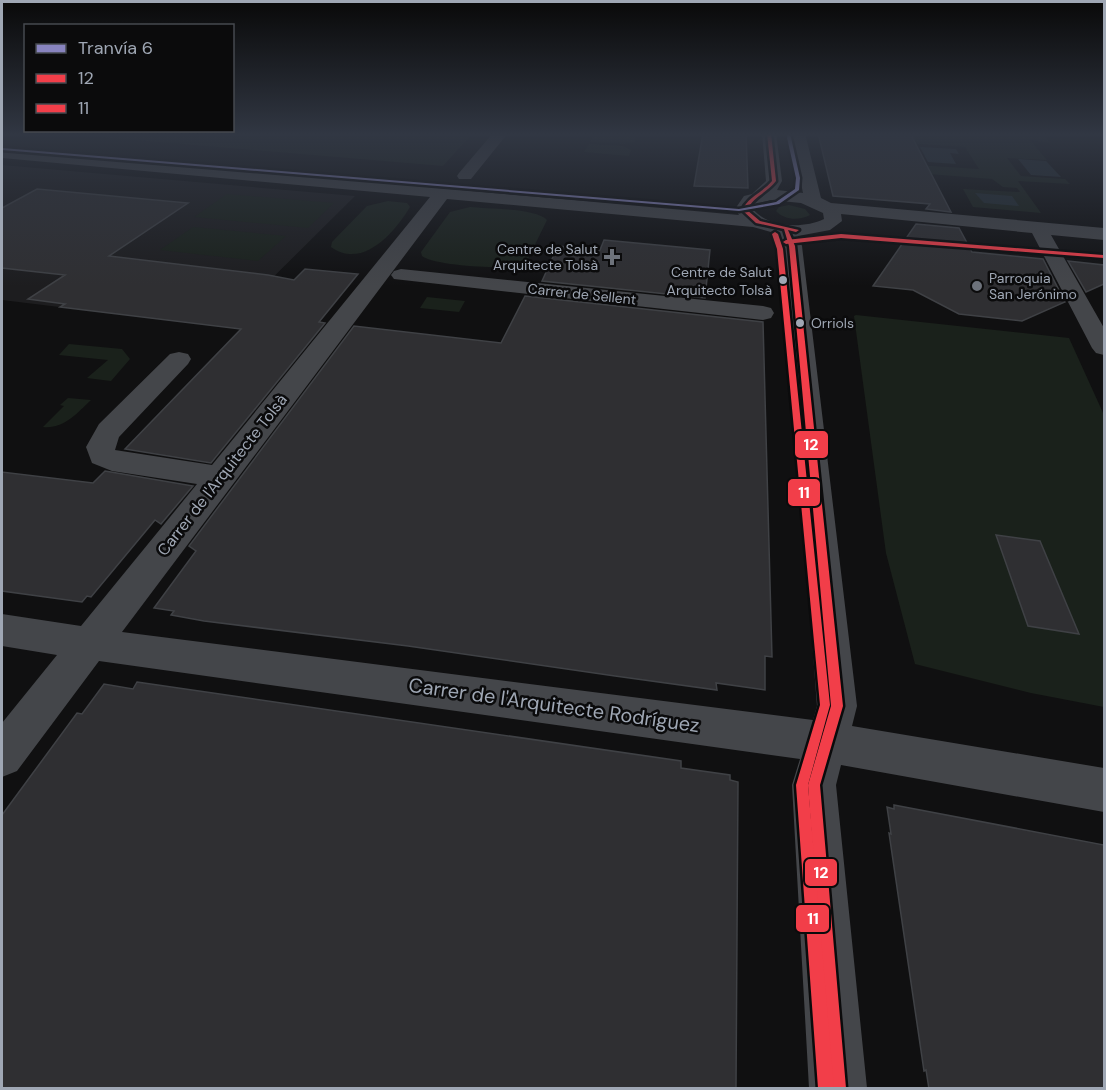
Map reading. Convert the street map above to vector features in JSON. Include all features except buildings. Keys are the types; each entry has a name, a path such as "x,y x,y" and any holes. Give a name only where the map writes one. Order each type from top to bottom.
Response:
{"street":[{"name":"Carrer de l'Arquitecte Tolsà","path":"2,756 452,184"},
{"path":"467,184 758,222 786,230 816,229 823,211 814,184"},
{"path":"758,222 744,210 745,205 772,184"},
{"path":"735,198 784,195 823,211 1042,235 1104,245"},
{"path":"786,230 792,246 837,706 814,785 838,1089"},
{"path":"1042,235 1104,234"},
{"path":"1042,235 1104,348"},
{"name":"Carrer de Sellent","path":"400,275 763,313"},
{"path":"179,359 102,438 99,448 102,456 112,461 220,477"},
{"name":"Carrer de l'Arquitecte Rodríguez","path":"2,630 827,742 1104,790"}],"shaded area":[{"path":"2,184 217,184 355,196 223,327 2,300"},
{"path":"999,184 1020,184 1041,213 973,207 963,189 1020,192 1017,188 1003,187"},
{"path":"975,193 1012,196 1019,206 984,203"},
{"path":"227,194 334,203 308,228 194,217"},
{"path":"388,201 407,203 410,207 387,237 366,251 355,254 343,253 331,247 332,242 367,206"},
{"path":"789,205 805,209 810,215 792,219 776,211 779,207"},
{"path":"470,207 523,211 542,216 547,220 526,263 506,267 456,265 429,260 422,256 421,252 450,212"},
{"path":"193,227 286,236 258,261 160,250"},
{"path":"427,297 465,301 459,312 420,308"},
{"path":"854,316 1069,338 1104,415 1104,707 1031,693 915,664 886,553"},
{"path":"69,344 122,349 130,359 111,381 87,378 108,360 59,355"},
{"path":"68,398 91,400 63,423 43,427 64,406 60,405"}],"tram line":[{"name":"6","path":"423,184 739,210 777,203 797,190 798,184"}],"transit line":[{"name":"12","path":"772,184 750,201 744,210 758,222 796,230"},
{"name":"12","path":"786,230 792,246 837,706 814,785 838,1088"},
{"name":"11","path":"775,234 780,249 825,705 802,785 826,1088"},
{"name":"11","path":"786,242 841,236 1103,257"}],"place":[{"name":"Centre de Salut Arquitecte Tolsà","path":"612,257"},
{"name":"Centre de Salut Arquitecto Tolsà","path":"783,280"},
{"name":"Parroquia San Jerónimo","path":"977,286"},
{"name":"Orriols","path":"800,323"}]}
